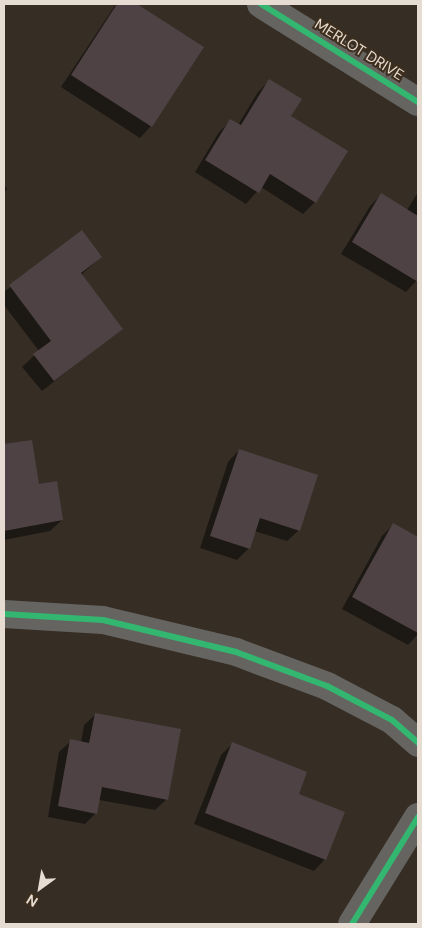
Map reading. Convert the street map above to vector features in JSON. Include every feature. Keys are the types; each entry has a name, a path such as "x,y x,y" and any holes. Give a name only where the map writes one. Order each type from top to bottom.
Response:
{"street":[{"name":"MERLOT DRIVE","path":"261,4 418,102"},
{"path":"4,614 104,620 236,652 326,686 392,720 418,743"},
{"path":"352,924 418,817"}],"building":[{"path":"117,4 137,4 204,47 152,127 71,75"},
{"path":"269,79 302,99 291,116 348,151 316,203 270,174 259,193 205,160 230,119 241,125"},
{"path":"381,193 418,216 418,282 352,242"},
{"path":"82,230 102,257 81,273 123,329 54,381 33,354 51,341 9,285"},
{"path":"32,440 39,484 57,481 63,520 4,531 4,444"},
{"path":"239,449 318,475 300,531 260,518 250,549 210,536"},
{"path":"393,523 418,537 418,633 352,597"},
{"path":"95,713 181,729 168,800 102,787 97,814 58,806 70,739 89,743"},
{"path":"232,742 307,772 299,794 345,812 326,860 205,813"}],"cycle path":[{"path":"261,4 418,102"},
{"path":"4,614 103,620 236,652 327,686 392,720 418,743"},
{"path":"352,924 418,817"}]}
